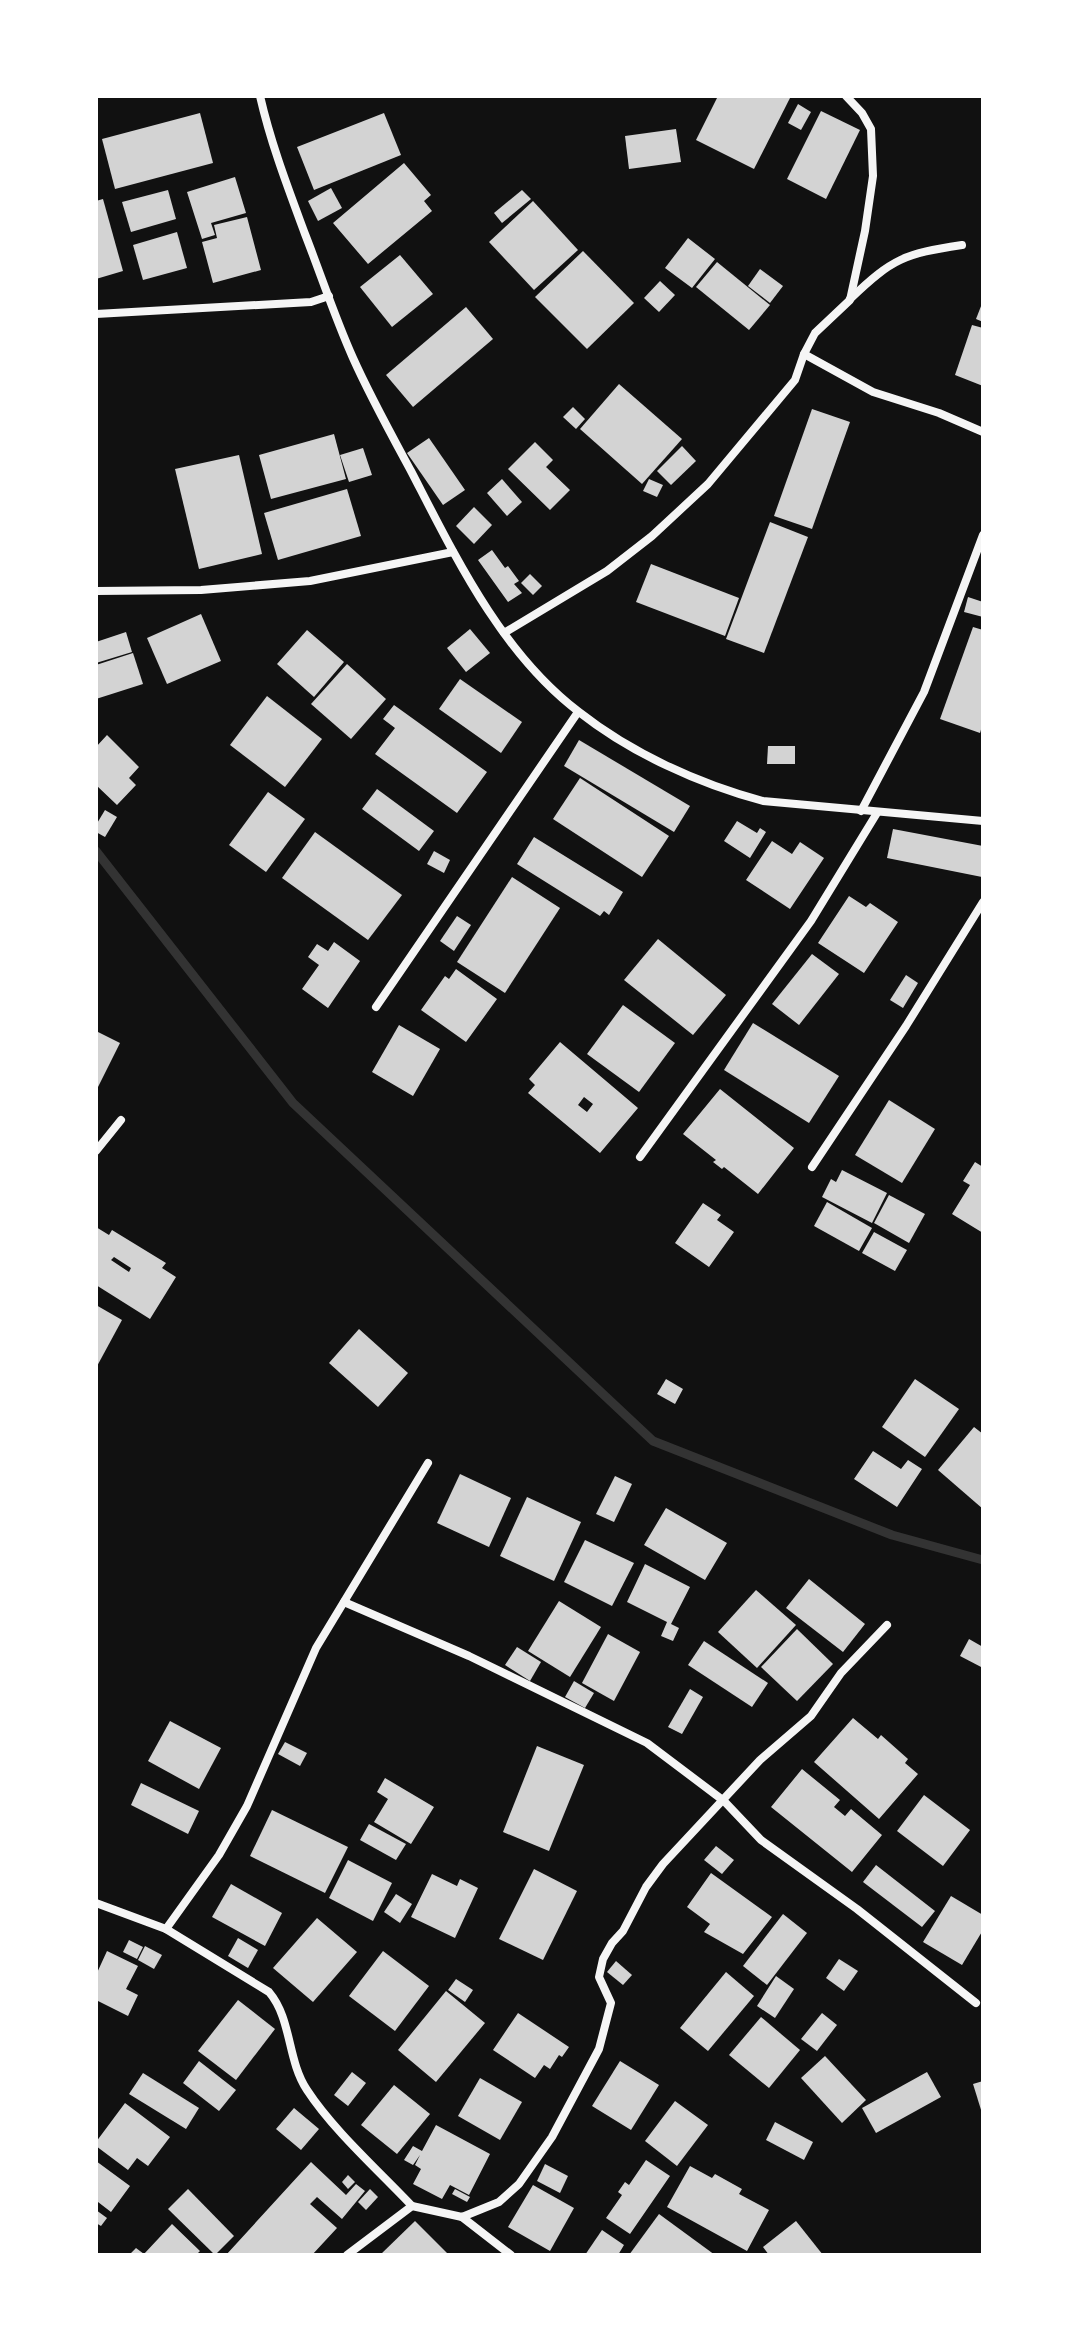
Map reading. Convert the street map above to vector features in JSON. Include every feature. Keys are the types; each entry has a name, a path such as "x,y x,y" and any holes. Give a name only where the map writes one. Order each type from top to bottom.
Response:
{"street":[{"path":"260,96 270,140 353,359 453,552 504,633 544,681 578,712 673,769 729,792 763,801 983,821"},
{"path":"846,96 862,113 871,129 873,176 850,300"},
{"path":"504,633 607,571 652,536 708,484 795,380 815,333 880,270 913,253 962,245"},
{"path":"96,314 311,302 329,296"},
{"path":"804,354 873,392 939,413 983,432"},
{"path":"861,811 924,692 983,535"},
{"path":"96,591 201,590 310,581 453,552"},
{"path":"376,1007 578,712"},
{"path":"640,1157 811,921 877,813"},
{"path":"812,1167 906,1026 983,902"},
{"path":"96,1151 121,1120"},
{"path":"166,1929 219,1855 247,1806 316,1648 428,1463"},
{"path":"344,1602 469,1656 647,1743 724,1801 761,1840 857,1909 976,2003"},
{"path":"462,2217 499,2202 519,2184 552,2137 606,2030 611,2003 599,1977 603,1959 663,1864 760,1760 811,1716 841,1673 887,1625"},
{"path":"96,1903 166,1929 269,1992 279,2004 291,2054 306,2089 412,2206 462,2217 511,2255"},
{"path":"347,2255 412,2206"}],"building":[{"path":"718,96 791,96 754,169 696,140"},
{"path":"798,104 811,112 801,130 788,123"},
{"path":"821,111 860,130 826,199 787,179"},
{"path":"200,113 213,163 115,189 102,139"},
{"path":"384,113 401,155 314,190 297,147"},
{"path":"676,129 681,162 629,169 625,136"},
{"path":"404,163 431,195 424,201 432,211 368,264 333,223"},
{"path":"235,177 246,213 211,223 215,235 202,239 187,192"},
{"path":"331,188 342,208 318,221 308,201"},
{"path":"168,190 176,219 131,232 122,202"},
{"path":"522,190 531,199 502,223 494,213"},
{"path":"103,199 123,271 96,279 96,201"},
{"path":"533,201 578,250 534,290 489,242"},
{"path":"247,217 261,270 213,283 202,242 217,238 214,225"},
{"path":"177,232 187,268 143,280 133,245"},
{"path":"688,238 715,259 692,288 665,268"},
{"path":"583,251 634,303 587,349 535,297"},
{"path":"400,255 433,294 392,327 360,287"},
{"path":"717,262 770,305 749,330 696,287"},
{"path":"760,269 783,286 770,303 748,286"},
{"path":"660,281 675,295 659,312 644,298"},
{"path":"983,301 983,322 976,319"},
{"path":"466,307 493,339 413,407 386,375"},
{"path":"972,325 983,328 983,386 955,375"},
{"path":"619,384 682,439 642,484 580,429"},
{"path":"573,407 585,419 576,429 563,417"},
{"path":"812,409 850,422 812,529 774,516"},
{"path":"334,434 346,479 271,499 259,455"},
{"path":"429,438 465,490 443,505 407,453"},
{"path":"535,442 553,460 546,467 570,490 550,510 508,469"},
{"path":"682,446 696,461 671,485 657,471"},
{"path":"363,448 372,475 349,482 340,455"},
{"path":"239,455 262,554 199,569 175,469"},
{"path":"502,479 522,502 507,516 487,493"},
{"path":"649,479 663,485 657,497 643,491"},
{"path":"347,489 361,536 278,560 264,513"},
{"path":"474,507 492,525 474,544 456,526"},
{"path":"770,522 808,537 764,653 726,639"},
{"path":"492,550 519,581 514,584 522,593 508,602 478,560"},
{"path":"651,564 739,598 725,636 636,602"},
{"path":"530,574 542,586 533,595 521,583"},
{"path":"968,597 983,602 983,617 964,612"},
{"path":"201,614 221,661 167,684 147,638"},
{"path":"973,627 983,630 983,723 980,733 940,719"},
{"path":"470,629 490,653 466,672 447,648"},
{"path":"307,630 344,662 314,697 277,664"},
{"path":"126,632 132,652 96,663 96,642"},
{"path":"133,653 143,684 96,699 96,665"},
{"path":"347,664 386,699 351,739 311,704"},
{"path":"460,679 522,722 501,753 439,709"},
{"path":"267,696 322,739 285,787 230,745"},
{"path":"394,705 487,772 457,813 375,754 395,728 383,719"},
{"path":"107,735 139,767 129,778 136,785 117,805 96,785 96,747"},
{"path":"579,740 690,806 674,832 564,766"},
{"path":"768,746 795,746 795,764 767,764"},
{"path":"580,778 669,836 642,877 553,819"},
{"path":"377,789 434,831 419,851 362,809"},
{"path":"268,792 305,819 266,872 229,845"},
{"path":"105,810 117,817 105,837 96,832 96,825"},
{"path":"737,821 757,833 760,828 766,832 750,858 724,841"},
{"path":"893,829 983,846 982,877 887,858"},
{"path":"315,832 402,895 368,940 282,878"},
{"path":"534,837 623,892 609,915 604,911 600,916 517,864"},
{"path":"772,841 792,854 800,842 824,858 790,909 746,880"},
{"path":"434,851 450,860 444,873 427,864"},
{"path":"512,877 560,908 505,993 457,962"},
{"path":"849,896 866,907 870,903 898,922 864,973 818,943"},
{"path":"457,916 471,925 454,951 440,941"},
{"path":"658,939 726,995 693,1035 624,980"},
{"path":"334,942 360,961 328,1008 302,989 319,965 308,957 317,944 328,951"},
{"path":"812,954 839,974 799,1025 772,1004"},
{"path":"456,969 497,999 466,1042 421,1010 445,976 449,979"},
{"path":"906,975 918,983 903,1008 890,1000"},
{"path":"623,1005 675,1043 639,1092 587,1054"},
{"path":"753,1023 839,1076 809,1123 724,1070"},
{"path":"399,1025 440,1049 413,1096 372,1072"},
{"path":"96,1031 120,1043 96,1091"},
{"path":"560,1042 638,1108 600,1153 528,1093 535,1085 529,1079","holes":["584,1097 593,1104 587,1112 578,1105"]},
{"path":"720,1089 794,1148 758,1194 713,1162 716,1160 683,1134"},
{"path":"889,1100 935,1129 902,1183 855,1155"},
{"path":"975,1162 983,1167 983,1233 952,1214 970,1185 963,1181"},
{"path":"842,1170 887,1193 872,1223 822,1197 831,1179 836,1182"},
{"path":"889,1195 925,1214 909,1243 874,1223"},
{"path":"827,1202 872,1228 859,1251 814,1226"},
{"path":"703,1203 721,1215 717,1220 734,1232 709,1267 675,1243"},
{"path":"96,1227 109,1235 112,1230 166,1263 162,1268 176,1277 150,1319 96,1285","holes":["114,1257 131,1268 129,1272 111,1260"]},
{"path":"874,1232 907,1250 895,1271 862,1253"},
{"path":"96,1305 122,1320 96,1368"},
{"path":"359,1329 408,1373 378,1407 329,1363"},
{"path":"666,1379 683,1389 675,1404 657,1394"},
{"path":"915,1379 959,1409 925,1457 882,1427"},
{"path":"974,1427 983,1434 983,1509 938,1470"},
{"path":"873,1451 901,1469 908,1460 922,1469 897,1507 854,1479"},
{"path":"460,1474 511,1498 489,1547 437,1523"},
{"path":"615,1476 632,1484 614,1522 596,1514"},
{"path":"527,1497 581,1522 554,1581 500,1556"},
{"path":"666,1508 727,1543 705,1580 644,1545"},
{"path":"585,1540 634,1563 612,1606 564,1582"},
{"path":"645,1564 690,1587 671,1624 679,1628 673,1641 661,1636 667,1622 627,1602"},
{"path":"809,1579 865,1624 843,1652 786,1608"},
{"path":"756,1590 796,1625 757,1668 718,1632"},
{"path":"559,1601 601,1627 570,1677 528,1651"},
{"path":"797,1629 833,1664 797,1701 761,1667"},
{"path":"608,1634 640,1652 614,1701 582,1683"},
{"path":"969,1639 983,1647 983,1668 960,1656"},
{"path":"704,1641 768,1683 752,1707 688,1665"},
{"path":"517,1647 541,1662 530,1681 505,1665"},
{"path":"574,1681 594,1693 585,1708 565,1697"},
{"path":"690,1689 703,1697 682,1734 668,1727"},
{"path":"853,1718 878,1739 881,1735 908,1759 905,1763 918,1774 879,1819 814,1762"},
{"path":"170,1721 221,1748 199,1789 148,1761"},
{"path":"285,1742 307,1753 300,1766 278,1754"},
{"path":"537,1746 584,1765 549,1851 503,1832"},
{"path":"802,1769 840,1800 834,1807 845,1816 851,1809 882,1835 852,1872 771,1807"},
{"path":"385,1778 434,1807 411,1844 374,1822 388,1799 377,1792"},
{"path":"141,1783 199,1811 188,1834 131,1805"},
{"path":"924,1795 970,1830 943,1866 897,1831"},
{"path":"272,1810 348,1847 325,1893 250,1856"},
{"path":"369,1824 406,1844 396,1860 360,1840"},
{"path":"716,1846 734,1860 722,1874 704,1860"},
{"path":"348,1860 392,1883 373,1921 329,1898"},
{"path":"876,1865 935,1911 922,1927 863,1882"},
{"path":"534,1869 577,1891 543,1960 499,1939"},
{"path":"711,1873 772,1917 743,1954 704,1932 710,1924 687,1907"},
{"path":"432,1874 457,1886 460,1879 478,1888 455,1938 411,1917"},
{"path":"231,1884 282,1913 265,1946 212,1917"},
{"path":"396,1894 412,1904 400,1923 384,1912"},
{"path":"951,1896 983,1915 983,1930 962,1965 923,1942"},
{"path":"783,1914 807,1933 767,1985 743,1966"},
{"path":"317,1918 357,1952 313,2002 273,1968"},
{"path":"238,1938 258,1950 248,1968 228,1956"},
{"path":"129,1940 143,1947 137,1959 123,1952"},
{"path":"145,1946 162,1955 154,1969 138,1960"},
{"path":"107,1951 138,1966 126,1989 138,1995 128,2016 96,2000 96,1975"},
{"path":"383,1951 429,1986 395,2031 349,1996"},
{"path":"839,1959 858,1971 844,1991 826,1978"},
{"path":"616,1961 632,1975 623,1985 607,1972"},
{"path":"726,1972 754,1996 708,2051 680,2028"},
{"path":"776,1976 794,1989 775,2018 757,2006"},
{"path":"456,1979 473,1990 465,2002 448,1990"},
{"path":"446,1991 485,2023 436,2082 398,2050"},
{"path":"238,2000 275,2029 236,2080 198,2051"},
{"path":"518,2013 569,2047 550,2069 544,2065 535,2078 493,2050"},
{"path":"822,2013 837,2025 817,2051 801,2039"},
{"path":"761,2017 800,2050 769,2088 729,2055"},
{"path":"825,2056 866,2100 842,2123 801,2078"},
{"path":"199,2061 236,2090 219,2111 183,2083"},
{"path":"620,2061 659,2085 631,2130 592,2106"},
{"path":"352,2072 366,2083 348,2106 334,2095"},
{"path":"927,2072 941,2097 876,2133 862,2108"},
{"path":"143,2073 199,2108 186,2129 129,2094"},
{"path":"480,2078 522,2102 500,2140 458,2116"},
{"path":"983,2081 983,2113 982,2113 973,2084"},
{"path":"394,2085 430,2114 397,2154 361,2125"},
{"path":"675,2101 708,2125 677,2166 645,2141"},
{"path":"125,2103 170,2137 148,2166 137,2158 128,2170 96,2146"},
{"path":"294,2108 319,2129 301,2150 276,2129"},
{"path":"775,2122 813,2142 804,2160 766,2140"},
{"path":"436,2125 490,2154 469,2195 450,2185 442,2199 413,2184 421,2169 415,2165 420,2155 413,2165 404,2160 413,2146 422,2151"},
{"path":"646,2160 670,2176 630,2234 606,2218 622,2195 618,2192 625,2182 629,2185"},
{"path":"96,2161 130,2186 111,2212 98,2202 96,2205"},
{"path":"311,2162 346,2195 356,2184 365,2191 342,2219 317,2197 310,2204 337,2228 312,2255 226,2255"},
{"path":"545,2164 568,2176 560,2193 537,2181"},
{"path":"690,2166 712,2178 715,2174 742,2189 739,2194 769,2210 747,2251 667,2207"},
{"path":"348,2175 355,2182 348,2189 342,2182"},
{"path":"533,2185 574,2208 550,2251 508,2227"},
{"path":"188,2189 234,2236 215,2255 168,2209"},
{"path":"370,2189 378,2197 366,2210 358,2202"},
{"path":"455,2189 470,2197 467,2202 452,2194"},
{"path":"96,2210 107,2218 101,2226 96,2223"},
{"path":"659,2214 715,2255 629,2255"},
{"path":"415,2221 449,2255 380,2255"},
{"path":"796,2221 823,2255 769,2255 763,2247"},
{"path":"172,2224 200,2251 196,2255 129,2255 136,2248 144,2254"},
{"path":"602,2230 624,2245 618,2255 585,2255"}],"waterway":[{"path":"96,851 293,1103 653,1441 892,1535 983,1560"}]}
